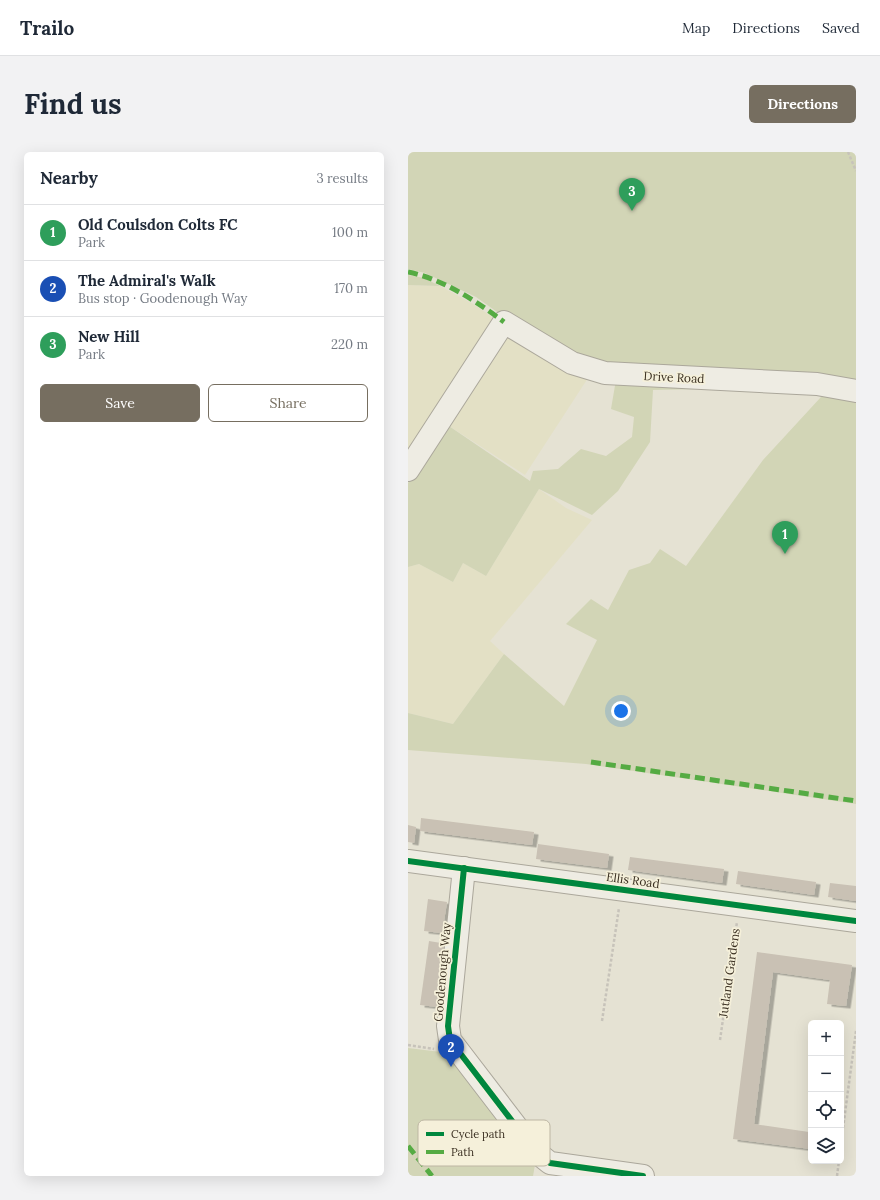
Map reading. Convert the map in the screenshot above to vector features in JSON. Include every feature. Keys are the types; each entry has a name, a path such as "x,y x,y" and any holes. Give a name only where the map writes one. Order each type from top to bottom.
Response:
{"street":[{"name":"Drive Road","path":"408,470 504,322 572,363 604,373 816,384 856,391"},
{"name":"Ellis Road","path":"408,861 856,921"},
{"name":"Goodenough Way","path":"464,868 448,1026 450,1040 511,1120"},
{"name":"Goodenough Way","path":"550,1163 643,1176"}],"path":[{"path":"848,152 856,171"},
{"path":"602,1021 622,890"},
{"path":"843,1128 856,1031"},
{"path":"837,1176 839,1164"}],"shaded area":[{"path":"408,285 440,286 473,304 494,318 408,461"},
{"path":"506,328 588,378 525,475 446,424"},
{"path":"539,489 566,508 592,520 490,641 504,654 453,724 408,713 408,567 419,564 453,582 463,563 486,576"}],"green space":[{"path":"408,152 856,152 856,804 586,764 408,750 408,713 453,724 504,654 564,706 597,640 566,624 591,599 608,610 629,570 650,563 660,549 686,566 763,460 821,397 804,387 653,390 650,442 618,491 592,515 539,489 486,576 463,563 453,582 419,564 408,567 408,483 446,424 530,481 533,471 558,469 581,449 606,456 632,437 634,417 611,409 618,368 607,368 507,319 476,297 425,273 408,269"},
{"path":"408,275 424,278 440,286 408,285"},
{"path":"408,1048 449,1053 500,1120 418,1120 418,1166 535,1166 533,1176 408,1176"}],"building":[{"path":"421,818 534,832 532,845 420,831"},
{"path":"408,825 416,827 414,843 408,842"},
{"path":"538,844 609,854 607,868 536,859"},
{"path":"630,857 724,869 722,883 628,870"},
{"path":"738,871 816,882 814,895 736,884"},
{"path":"830,883 856,886 856,901 828,897"},
{"path":"428,899 447,902 442,933 424,931"},
{"path":"429,941 447,944 438,1007 420,1005"},
{"path":"757,952 852,965 846,1006 827,1004 830,980 773,972 754,1124 808,1132 808,1149 733,1139"}],"marked path":[{"path":"408,272 421,275 446,285 482,306 504,322"},
{"path":"591,762 856,801"},
{"path":"408,1146 418,1158"},
{"path":"424,1166 432,1176"}],"cycle path":[{"path":"408,861 856,921"},
{"path":"464,868 448,1026 450,1040 511,1120"},
{"path":"550,1163 643,1176"}],"place":[{"name":"New Hill","path":"632,211"},
{"name":"Old Coulsdon Colts FC","path":"785,554"},
{"name":"The Admiral's Walk","path":"451,1067"}]}
